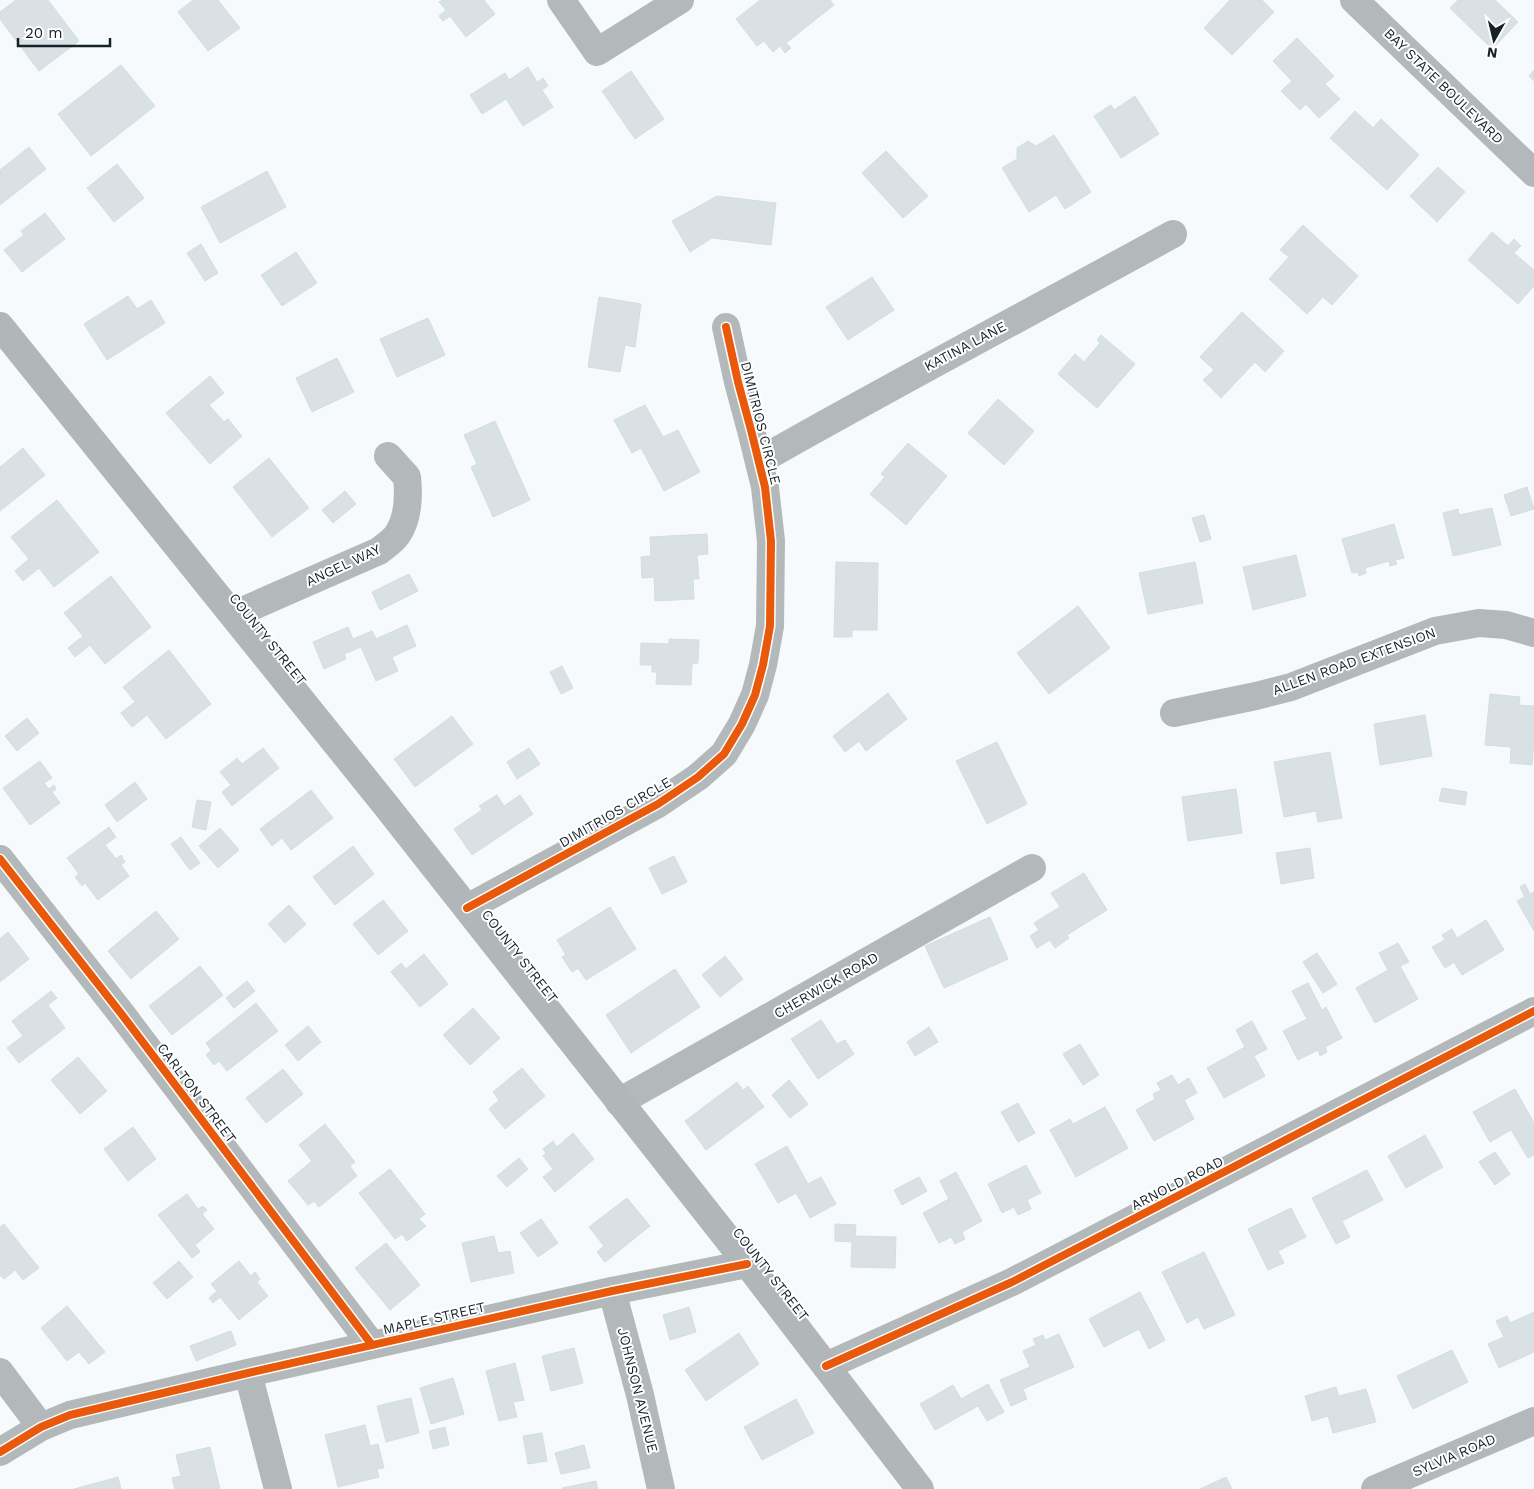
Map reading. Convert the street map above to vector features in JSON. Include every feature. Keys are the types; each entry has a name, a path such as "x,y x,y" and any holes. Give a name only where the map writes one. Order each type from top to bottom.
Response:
{"main road":[{"name":"COUNTY STREET","path":"0,326 466,908 747,1264 920,1489"}],"street":[{"path":"561,0 597,52 680,0"},
{"name":"BAY STATE BOULEVARD","path":"1354,0 1534,173"},
{"name":"KATINA LANE","path":"759,461 921,370 1173,234"},
{"name":"DIMITRIOS CIRCLE","path":"466,908 658,804 698,777 724,754 742,724 755,695 770,626 771,541 765,487 726,327"},
{"name":"ANGEL WAY","path":"233,615 379,551 397,537 404,521 409,498 408,477 388,456"},
{"name":"ALLEN ROAD EXTENSION","path":"1174,714 1292,687 1436,630 1479,623 1506,625 1534,633"},
{"name":"CARLTON STREET","path":"0,859 129,1023 372,1345"},
{"name":"CHERWICK ROAD","path":"619,1102 1032,868"},
{"name":"ARNOLD ROAD","path":"826,1366 1012,1282 1534,1011"},
{"name":"MAPLE STREET","path":"0,1452 41,1427 70,1415 612,1291 747,1264"},
{"name":"JOHNSON AVENUE","path":"612,1291 640,1395 661,1489"},
{"path":"0,1372 41,1427"},
{"path":"248,1373 278,1489"},
{"name":"SYLVIA ROAD","path":"1375,1489 1534,1421"}],"building":[{"path":"16,0 48,0 79,41 39,71 0,19 0,12"},
{"path":"193,0 218,0 240,28 208,51 178,12"},
{"path":"442,0 484,0 495,14 466,37 450,16 443,21 439,16 446,10 439,2"},
{"path":"760,0 830,0 834,5 786,43 791,48 785,53 780,46 773,52 764,41 757,46 736,19"},
{"path":"1230,0 1262,0 1274,12 1232,55 1204,28"},
{"path":"1458,0 1495,0 1518,22 1492,49 1450,8"},
{"path":"1297,38 1334,76 1325,84 1340,99 1319,118 1306,104 1300,110 1281,91 1292,81 1273,61"},
{"path":"121,65 155,106 91,156 58,114"},
{"path":"528,67 537,82 543,78 548,86 542,90 553,107 523,126 506,99 482,114 470,95 505,73 509,80"},
{"path":"1534,70 1534,81 1529,76"},
{"path":"631,71 664,119 635,139 602,91"},
{"path":"1135,96 1159,134 1121,158 1094,116 1111,105 1114,110"},
{"path":"1355,111 1373,128 1381,119 1419,155 1387,190 1330,138"},
{"path":"1054,135 1091,192 1065,209 1056,195 1029,212 1002,168 1017,159 1017,148 1028,141 1036,146"},
{"path":"29,147 46,169 0,205 0,170"},
{"path":"886,151 928,196 903,218 862,173"},
{"path":"117,164 144,198 114,222 87,188"},
{"path":"1438,167 1465,192 1437,222 1410,196"},
{"path":"267,171 286,207 220,243 201,207"},
{"path":"717,196 776,203 771,245 712,238 690,252 672,221"},
{"path":"45,213 65,239 22,272 4,250 24,235 21,231"},
{"path":"1303,225 1358,276 1332,305 1323,297 1307,314 1269,279 1289,257 1280,250"},
{"path":"1492,232 1508,246 1514,239 1521,246 1514,253 1534,270 1534,286 1518,304 1468,260"},
{"path":"201,244 218,273 205,281 187,253"},
{"path":"296,252 317,283 282,306 261,275"},
{"path":"872,277 894,310 848,340 826,307"},
{"path":"128,296 137,309 151,300 165,323 107,360 84,324"},
{"path":"599,297 641,304 635,347 625,345 620,372 588,367"},
{"path":"1242,312 1284,351 1265,372 1255,362 1221,398 1203,380 1214,370 1200,357"},
{"path":"428,318 445,355 397,377 380,339"},
{"path":"1101,335 1135,364 1097,408 1058,374 1075,354 1084,362 1100,343 1097,340"},
{"path":"337,358 354,392 312,412 296,378"},
{"path":"210,376 224,393 209,405 224,422 228,419 242,436 210,464 166,413"},
{"path":"998,399 1034,431 1004,465 968,433"},
{"path":"645,405 663,437 678,430 700,472 664,491 641,448 632,453 614,420"},
{"path":"495,421 530,500 493,517 471,467 477,464 464,435"},
{"path":"908,443 947,476 906,525 870,494 885,477 881,474"},
{"path":"23,448 45,475 0,511 0,467"},
{"path":"269,458 309,508 272,537 233,487"},
{"path":"1527,487 1534,509 1511,516 1504,495"},
{"path":"345,491 356,504 333,523 322,510"},
{"path":"57,500 99,552 54,587 39,568 23,581 15,571 29,559 11,537"},
{"path":"1492,508 1501,545 1453,556 1443,513 1458,509 1459,515"},
{"path":"1204,515 1211,539 1200,542 1192,518"},
{"path":"1394,524 1404,558 1395,560 1397,564 1390,566 1389,561 1365,568 1366,573 1359,576 1358,572 1352,573 1342,539"},
{"path":"707,534 708,554 697,555 699,579 693,579 694,599 655,601 654,577 642,578 641,557 651,556 650,537"},
{"path":"1296,555 1306,596 1253,610 1243,567"},
{"path":"836,562 878,563 877,630 852,630 852,637 834,637"},
{"path":"1195,562 1203,603 1148,614 1139,573"},
{"path":"409,574 418,591 380,610 372,592"},
{"path":"111,576 151,627 105,664 90,645 75,657 68,648 83,636 64,613"},
{"path":"1078,606 1110,648 1049,694 1017,653"},
{"path":"407,625 416,646 392,657 398,671 376,681 361,647 344,654 346,659 324,669 313,642 348,627 353,639 372,631 376,639"},
{"path":"669,639 699,640 698,663 692,664 691,685 656,684 657,672 652,672 652,665 640,665 641,643 669,644"},
{"path":"169,650 211,704 166,739 147,715 132,727 121,713 135,702 123,687"},
{"path":"562,666 573,688 561,694 550,672"},
{"path":"888,693 907,719 866,751 859,741 845,752 833,736"},
{"path":"1490,694 1520,697 1519,705 1534,706 1532,765 1510,763 1511,747 1485,745"},
{"path":"1425,715 1432,756 1380,765 1374,724"},
{"path":"452,716 473,744 415,787 394,759"},
{"path":"27,718 39,733 17,751 5,736"},
{"path":"997,742 1027,804 987,824 956,761"},
{"path":"263,748 279,768 232,806 222,792 231,785 220,772 237,758 242,764"},
{"path":"529,748 540,764 517,779 507,762"},
{"path":"1330,752 1342,818 1318,822 1316,811 1284,817 1274,762"},
{"path":"40,761 52,778 44,783 49,789 54,785 56,789 52,792 60,803 30,825 3,788"},
{"path":"135,782 147,799 117,822 105,805"},
{"path":"1442,788 1467,792 1465,805 1439,801"},
{"path":"1236,789 1242,833 1188,841 1182,797"},
{"path":"311,790 333,818 291,850 282,838 272,846 260,829"},
{"path":"497,795 504,806 520,795 533,814 472,855 454,829 482,810 479,806"},
{"path":"197,800 211,802 206,830 192,827"},
{"path":"109,827 116,837 105,845 116,859 121,855 125,862 121,865 129,876 98,900 85,883 82,886 75,877 79,874 67,858"},
{"path":"220,828 239,850 218,868 199,846"},
{"path":"181,837 200,863 190,870 171,844"},
{"path":"353,846 374,874 335,905 313,877"},
{"path":"1310,848 1314,878 1281,884 1276,853"},
{"path":"674,856 687,882 662,894 649,868"},
{"path":"1084,873 1107,910 1067,935 1069,938 1055,948 1050,940 1037,948 1030,936 1039,930 1034,923 1060,907 1051,893"},
{"path":"1525,884 1530,894 1534,892 1534,931 1517,901 1525,897 1520,887"},
{"path":"383,900 408,931 378,955 353,924"},
{"path":"289,905 306,924 285,943 268,924"},
{"path":"610,907 636,949 586,980 578,968 572,972 562,957 566,955 557,940"},
{"path":"156,911 179,939 131,979 108,951"},
{"path":"990,917 1008,959 944,988 925,946"},
{"path":"1486,920 1504,950 1462,975 1454,962 1445,968 1432,947 1445,940 1442,935 1452,929 1457,938"},
{"path":"8,932 29,959 0,982 0,939"},
{"path":"1398,943 1409,962 1400,966 1418,999 1375,1023 1356,988 1388,970 1379,953"},
{"path":"1317,953 1337,984 1323,993 1303,962"},
{"path":"424,954 448,984 420,1007 391,972 401,963 406,969"},
{"path":"725,956 743,979 720,997 702,975"},
{"path":"200,966 223,995 172,1035 149,1006"},
{"path":"675,969 700,1007 631,1053 606,1015"},
{"path":"247,981 255,991 234,1008 226,998"},
{"path":"1308,983 1322,1010 1326,1007 1342,1038 1325,1047 1327,1052 1320,1056 1318,1050 1298,1060 1283,1031 1307,1019 1292,991"},
{"path":"51,991 57,998 48,1005 65,1028 19,1063 7,1048 23,1036 12,1021"},
{"path":"256,1003 278,1031 227,1071 219,1061 214,1065 206,1055 211,1050 206,1043"},
{"path":"473,1008 500,1038 470,1065 443,1035"},
{"path":"821,1020 837,1044 845,1040 854,1054 818,1079 791,1039"},
{"path":"1252,1021 1267,1049 1254,1056 1265,1076 1224,1098 1207,1068 1245,1047 1236,1030"},
{"path":"308,1026 321,1042 298,1061 285,1045"},
{"path":"929,1027 938,1042 915,1056 907,1042"},
{"path":"1080,1044 1099,1075 1083,1085 1063,1054"},
{"path":"78,1057 107,1091 80,1114 51,1080"},
{"path":"522,1068 545,1096 505,1129 489,1109 499,1100 493,1092"},
{"path":"283,1069 303,1094 266,1123 246,1098"},
{"path":"1172,1075 1178,1085 1189,1078 1197,1093 1184,1100 1194,1119 1154,1141 1136,1110 1155,1099 1153,1094 1161,1090 1157,1083"},
{"path":"789,1080 808,1104 790,1118 772,1095"},
{"path":"737,1082 743,1090 748,1086 764,1107 706,1150 685,1121"},
{"path":"1515,1089 1534,1123 1534,1155 1528,1158 1511,1130 1490,1142 1473,1112"},
{"path":"1018,1103 1035,1133 1018,1142 1001,1112"},
{"path":"1105,1107 1128,1148 1076,1177 1050,1130 1070,1119 1073,1124"},
{"path":"325,1124 355,1162 350,1166 357,1176 319,1207 314,1201 308,1205 288,1181 312,1161 299,1145"},
{"path":"133,1127 156,1159 128,1181 104,1149"},
{"path":"573,1133 594,1159 555,1192 543,1177 553,1169 543,1156 546,1153 543,1149 553,1141 557,1147"},
{"path":"1425,1135 1443,1167 1406,1188 1388,1156"},
{"path":"787,1146 808,1184 821,1177 836,1204 810,1218 796,1193 778,1203 755,1164"},
{"path":"1495,1152 1510,1174 1495,1185 1479,1162"},
{"path":"519,1158 528,1169 507,1187 497,1176"},
{"path":"1026,1165 1041,1193 1027,1200 1031,1209 1018,1215 1014,1207 1002,1213 988,1184"},
{"path":"390,1169 425,1214 419,1219 426,1226 407,1241 402,1234 395,1239 359,1193"},
{"path":"1367,1170 1383,1200 1342,1221 1350,1237 1336,1244 1312,1198"},
{"path":"956,1172 982,1221 962,1232 965,1239 955,1244 951,1237 939,1243 923,1213 949,1199 940,1181"},
{"path":"919,1177 927,1191 902,1205 894,1190"},
{"path":"187,1194 198,1209 203,1206 207,1210 202,1214 214,1229 195,1245 200,1252 192,1258 158,1215"},
{"path":"627,1198 650,1226 605,1262 597,1252 604,1246 589,1227"},
{"path":"1291,1208 1306,1237 1278,1251 1284,1263 1268,1270 1248,1229"},
{"path":"541,1219 558,1243 538,1257 520,1233"},
{"path":"4,1224 39,1268 23,1280 15,1270 4,1279 0,1275 0,1227"},
{"path":"835,1224 856,1225 855,1236 896,1237 895,1268 851,1267 852,1242 835,1241"},
{"path":"494,1236 498,1253 510,1251 514,1273 471,1282 462,1243"},
{"path":"386,1243 420,1285 390,1310 355,1268"},
{"path":"1204,1252 1235,1315 1204,1329 1198,1317 1187,1323 1162,1272"},
{"path":"179,1261 193,1277 167,1299 153,1283"},
{"path":"239,1261 251,1276 255,1272 260,1279 257,1282 268,1296 239,1320 220,1297 213,1303 209,1298 217,1291 211,1284"},
{"path":"1140,1292 1165,1340 1149,1349 1139,1329 1104,1347 1089,1319"},
{"path":"67,1306 105,1352 89,1364 79,1352 67,1361 41,1328"},
{"path":"689,1307 696,1332 670,1340 663,1315"},
{"path":"1534,1312 1534,1352 1499,1368 1488,1344 1504,1337 1496,1321 1507,1316 1510,1323"},
{"path":"231,1331 236,1345 196,1361 190,1346"},
{"path":"739,1333 759,1364 706,1401 685,1370"},
{"path":"1059,1334 1074,1367 1023,1389 1027,1399 1011,1406 1000,1380 1030,1367 1023,1351 1036,1345 1033,1339 1043,1335 1045,1340"},
{"path":"574,1348 583,1383 551,1391 542,1356"},
{"path":"1452,1350 1468,1382 1413,1409 1397,1376"},
{"path":"515,1363 524,1400 513,1402 517,1417 499,1421 486,1371"},
{"path":"453,1378 464,1414 431,1424 420,1388"},
{"path":"988,1384 1004,1412 987,1421 978,1406 935,1430 920,1404 953,1385 961,1399"},
{"path":"1336,1387 1339,1396 1366,1389 1376,1422 1333,1433 1328,1416 1312,1421 1305,1396"},
{"path":"411,1398 419,1433 386,1442 377,1406"},
{"path":"796,1399 814,1433 762,1460 744,1427"},
{"path":"365,1425 370,1446 378,1444 384,1468 377,1469 379,1477 338,1487 325,1435"},
{"path":"445,1427 449,1445 433,1449 429,1431"},
{"path":"542,1433 547,1461 528,1464 523,1436"},
{"path":"584,1445 590,1468 561,1474 555,1453"},
{"path":"210,1447 220,1489 175,1489 172,1478 181,1476 176,1455"},
{"path":"118,1477 121,1489 74,1489"},
{"path":"1226,1477 1232,1489 1200,1489"},
{"path":"596,1481 598,1489 562,1489 562,1488"}],"cycle path":[{"path":"467,908 658,804 698,777 724,754 742,724 755,695 770,626 771,541 765,487 726,327"},
{"path":"0,859 123,1016 372,1345"},
{"path":"826,1366 1012,1282 1534,1011"},
{"path":"0,1452 41,1427 70,1415 612,1291 747,1264"}]}
